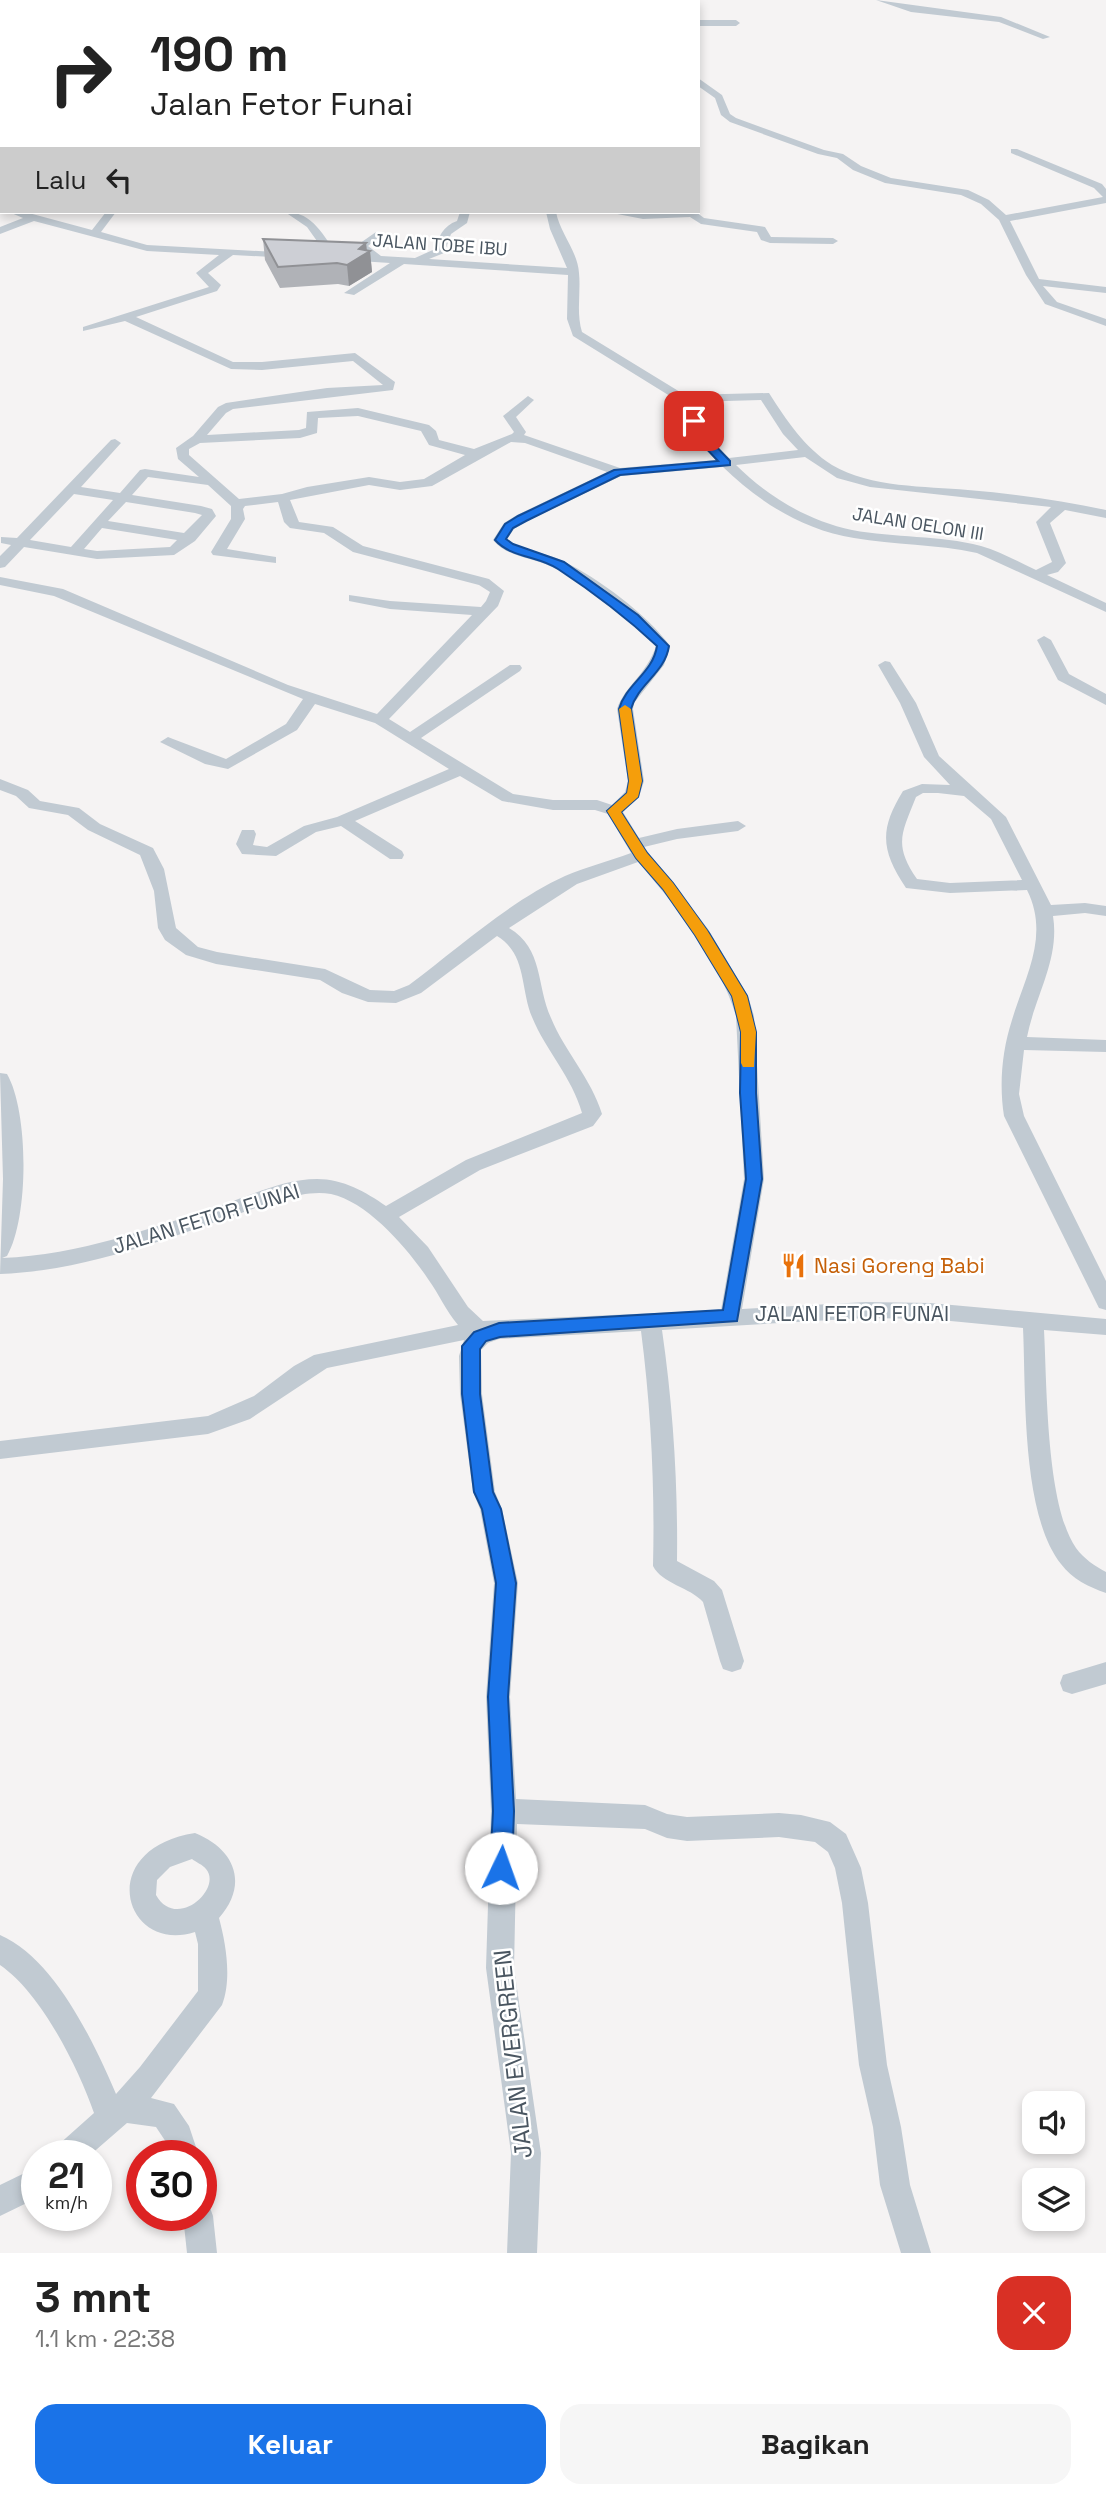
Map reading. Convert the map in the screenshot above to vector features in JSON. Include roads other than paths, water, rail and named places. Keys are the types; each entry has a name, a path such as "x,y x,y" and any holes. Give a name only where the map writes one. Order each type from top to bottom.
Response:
{"street":[{"path":"880,0 911,9 1001,20 1046,37"},
{"path":"700,23 736,23"},
{"path":"700,83 719,97 726,115 733,120 821,152 840,156 857,168 889,181 964,192 985,202 1004,219 1041,292 1051,304 1106,323"},
{"path":"1004,219 1106,198 1098,186 1067,176 1014,151"},
{"path":"22,214 158,250 307,256"},
{"path":"94,234 109,214"},
{"path":"293,214 310,225 333,257"},
{"path":"419,260 440,251 446,231 453,225 462,223 464,214"},
{"path":"551,214 556,236 574,272 572,303 577,334 683,399 765,396 782,428 825,466 852,479 974,496 1032,499 1106,514"},
{"path":"628,214 692,214 701,221 761,229 765,238 770,240 833,241"},
{"path":"0,231 34,217"},
{"path":"376,235 361,246 376,257"},
{"path":"87,329 213,289 215,285 201,273 230,253"},
{"name":"JALAN TOBE IBU","path":"320,256 376,257 574,272"},
{"path":"350,293 405,259"},
{"path":"1037,282 1073,287 1091,286 1106,290"},
{"path":"124,316 231,365 262,366 353,357 389,382 389,387 384,389 301,395 230,406 222,410 197,439 183,448 183,456 240,504"},
{"name":"JALAN OELON III","path":"683,399 701,435 727,463 769,500 830,527 853,534 970,547 1038,574 1106,608"},
{"path":"517,437 520,432 509,416 528,400"},
{"path":"197,439 300,434 313,430 311,415 358,412 425,428 430,431 433,442 477,454"},
{"path":"271,560 218,552 238,519 236,508 240,504 369,481 400,485 427,484 499,441 517,437 590,460 618,472"},
{"path":"614,811 634,794 636,781 625,709 627,702 631,694 652,673 662,655 663,646 633,618 560,565 509,547 500,540 509,526 522,518 618,472 809,453"},
{"path":"74,551 145,474 205,482"},
{"path":"3,543 20,543 97,555 174,551 207,521 208,512 64,488"},
{"path":"0,564 64,488"},
{"path":"3,543 64,488"},
{"path":"283,498 291,522 295,525 328,530 358,550 462,575 494,586 498,594 380,720"},
{"path":"1038,574 1053,569 1059,563 1043,522 1062,505"},
{"path":"100,524 190,538"},
{"path":"0,581 58,592 283,688 380,720 412,737 508,798 553,805 597,805 614,811 638,850 702,933 739,996 745,1016 748,1032 748,1093 754,1179 730,1316"},
{"path":"354,598 390,606 484,611"},
{"path":"1044,640 1065,680 1106,701"},
{"path":"886,665 908,703 932,757 945,772 972,792 998,817 1044,911 1047,932 1040,971 1021,1020 1010,1094 1014,1116 1106,1302"},
{"path":"412,737 515,668"},
{"path":"168,742 211,761 228,764 292,727 312,697"},
{"path":"248,834 244,844 248,850 270,852 310,829 343,820 462,769"},
{"path":"0,784 22,793 35,804 73,811 94,827 147,852 156,869 171,936 203,956 325,975 348,989 368,996 396,997 415,989 517,913 571,880 677,834 738,826"},
{"path":"972,792 925,788 913,790 909,794 892,839 903,874 912,884 932,887 1033,885"},
{"path":"343,820 396,856"},
{"path":"1044,911 1085,908 1106,911"},
{"path":"385,1216 474,1165 586,1121 592,1114 581,1085 561,1056 541,1017 524,949 514,937 498,929"},
{"path":"1017,1044 1106,1046"},
{"path":"0,1079 11,1110 15,1177 7,1236 0,1251"},
{"name":"JALAN FETOR FUNAI","path":"0,1266 54,1262 99,1252 270,1195 306,1187 328,1187 365,1200 385,1216 435,1270 466,1320 489,1329 866,1310 930,1311 1106,1327"},
{"path":"1033,1320 1041,1455 1055,1527 1068,1556 1092,1576 1106,1583"},
{"path":"650,1321 657,1371 666,1508 665,1566 706,1588 713,1597 732,1661"},
{"path":"0,1450 208,1425 242,1413 262,1402 302,1372 322,1361 489,1329"},
{"name":"JALAN EVERGREEN","path":"489,1329 471,1346 471,1394 484,1492 491,1509 506,1583 498,1697 504,1811 500,1968 526,2153 522,2253"},
{"path":"1072,1683 1106,1673"},
{"path":"504,1811 645,1817 667,1826 687,1829 779,1825 801,1827 821,1831 837,1843 848,1868 855,1903 873,2066 887,2127 895,2185 916,2253"},
{"path":"85,2140 150,2077 212,1995 212,1944 204,1914"},
{"path":"0,1949 9,1953 28,1970 116,2113"},
{"path":"116,2113 164,2114 180,2140"},
{"path":"0,2201 21,2190"},
{"path":"200,2231 202,2253"}],"place":[{"name":"Nasi Goreng Babi","path":"794,1266"}]}
